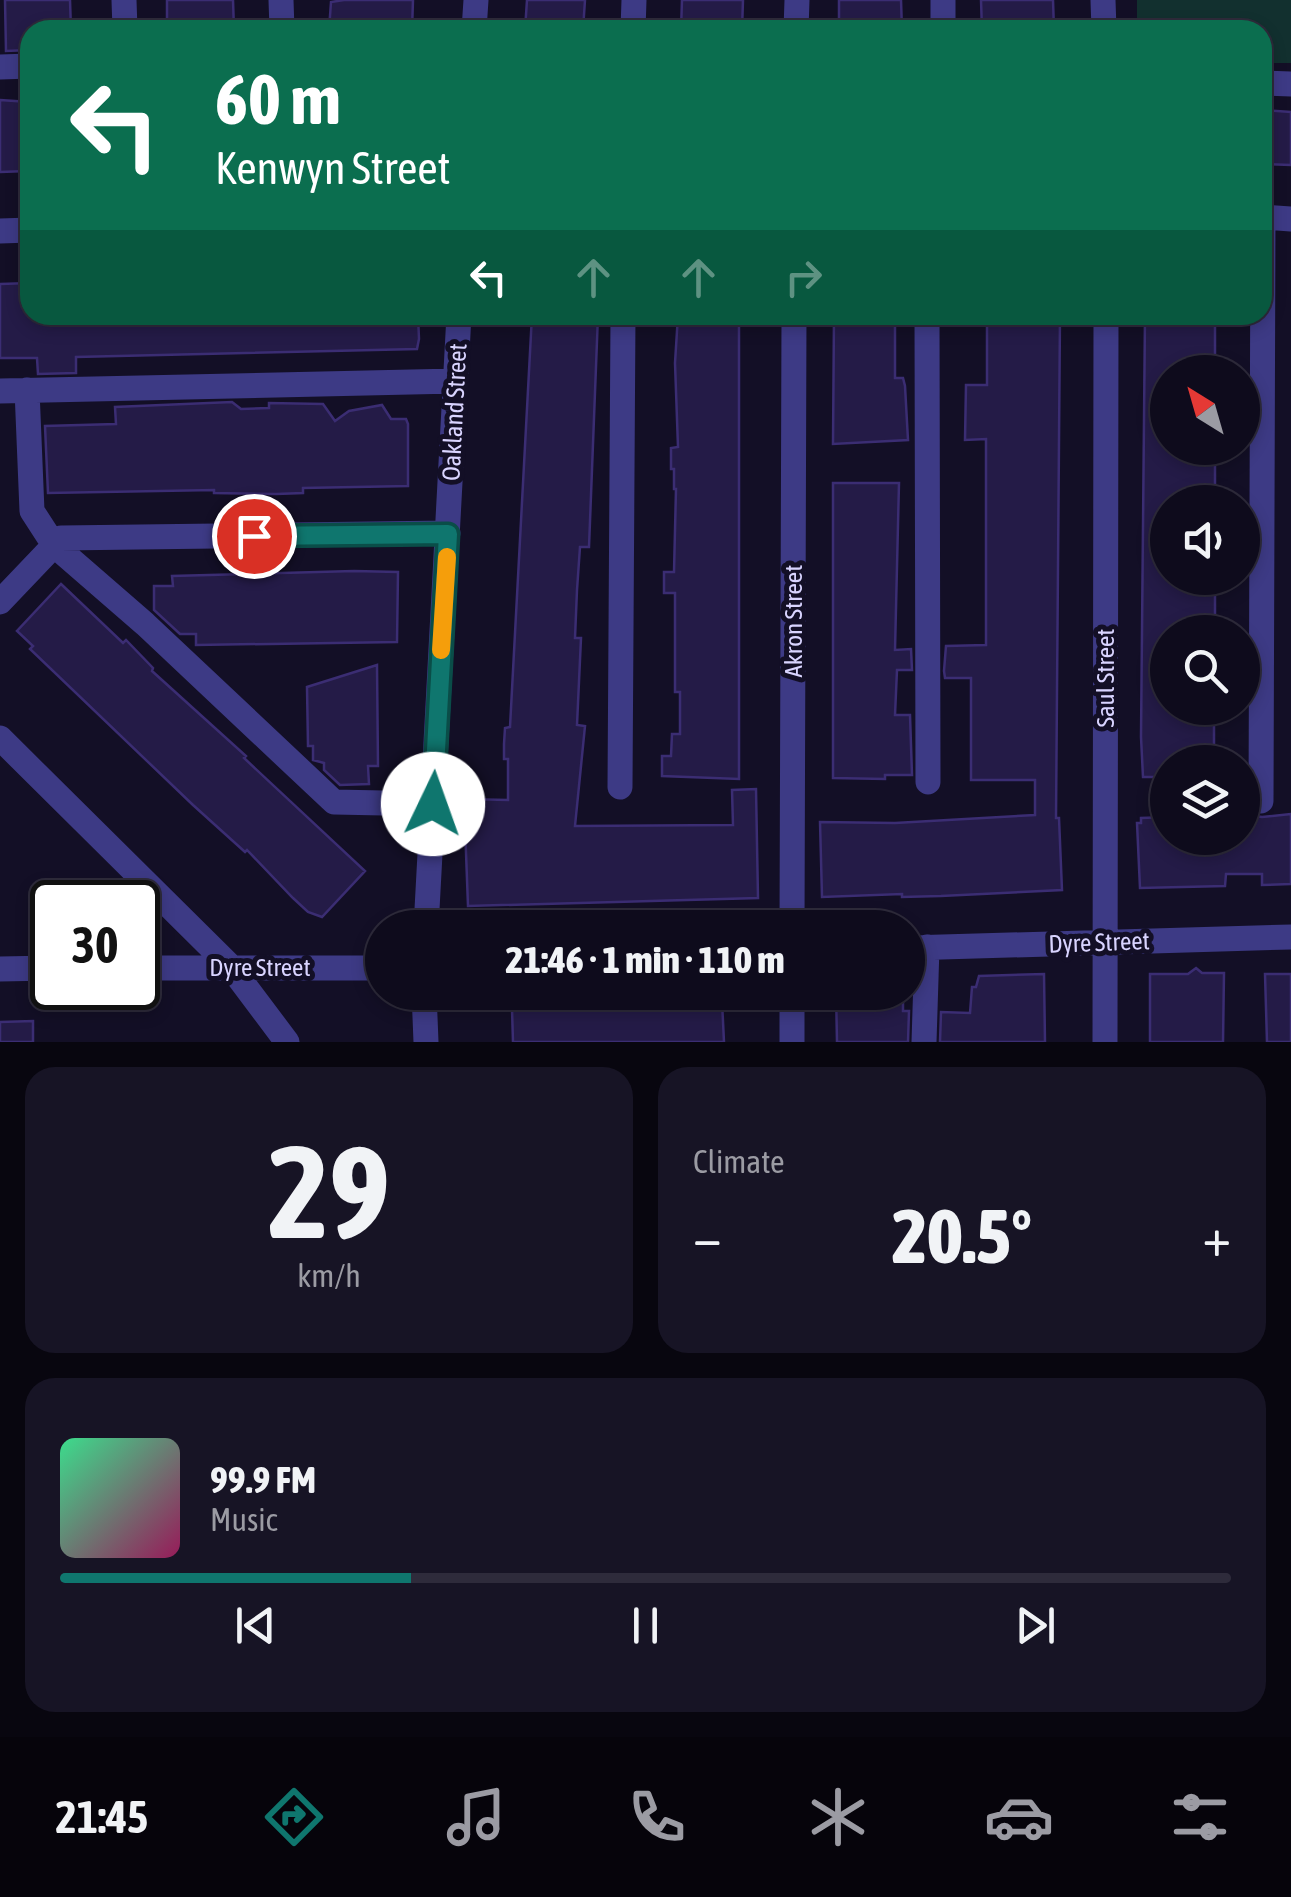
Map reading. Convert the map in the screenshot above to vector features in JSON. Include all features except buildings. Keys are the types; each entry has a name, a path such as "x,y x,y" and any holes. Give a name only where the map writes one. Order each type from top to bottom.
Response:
{"street":[{"name":"Oakland Street","path":"427,910 459,325"},
{"path":"620,787 623,325"},
{"name":"Akron Street","path":"792,910 794,325"},
{"path":"927,325 928,782"},
{"name":"Saul Street","path":"1105,1042 1106,325"},
{"path":"1262,801 1263,325"},
{"path":"0,391 456,382"},
{"path":"26,390 32,512 54,545 145,624 334,802 433,804"},
{"path":"0,602 61,538 448,534"},
{"path":"0,738 230,966 287,1042"},
{"name":"Dyre Street","path":"925,948 1291,938"},
{"path":"0,969 30,968"},
{"name":"Dyre Street","path":"160,968 365,968"},
{"path":"425,1010 426,1042"},
{"path":"792,1010 792,1042"},
{"path":"922,1010 924,1042"}],"green space":[{"path":"1137,0 1291,0 1291,63 1272,63 1272,20 1137,20"}],"slow traffic":[{"path":"441,650 447,557"}],"route":[{"path":"254,536 448,534 433,804"}]}
